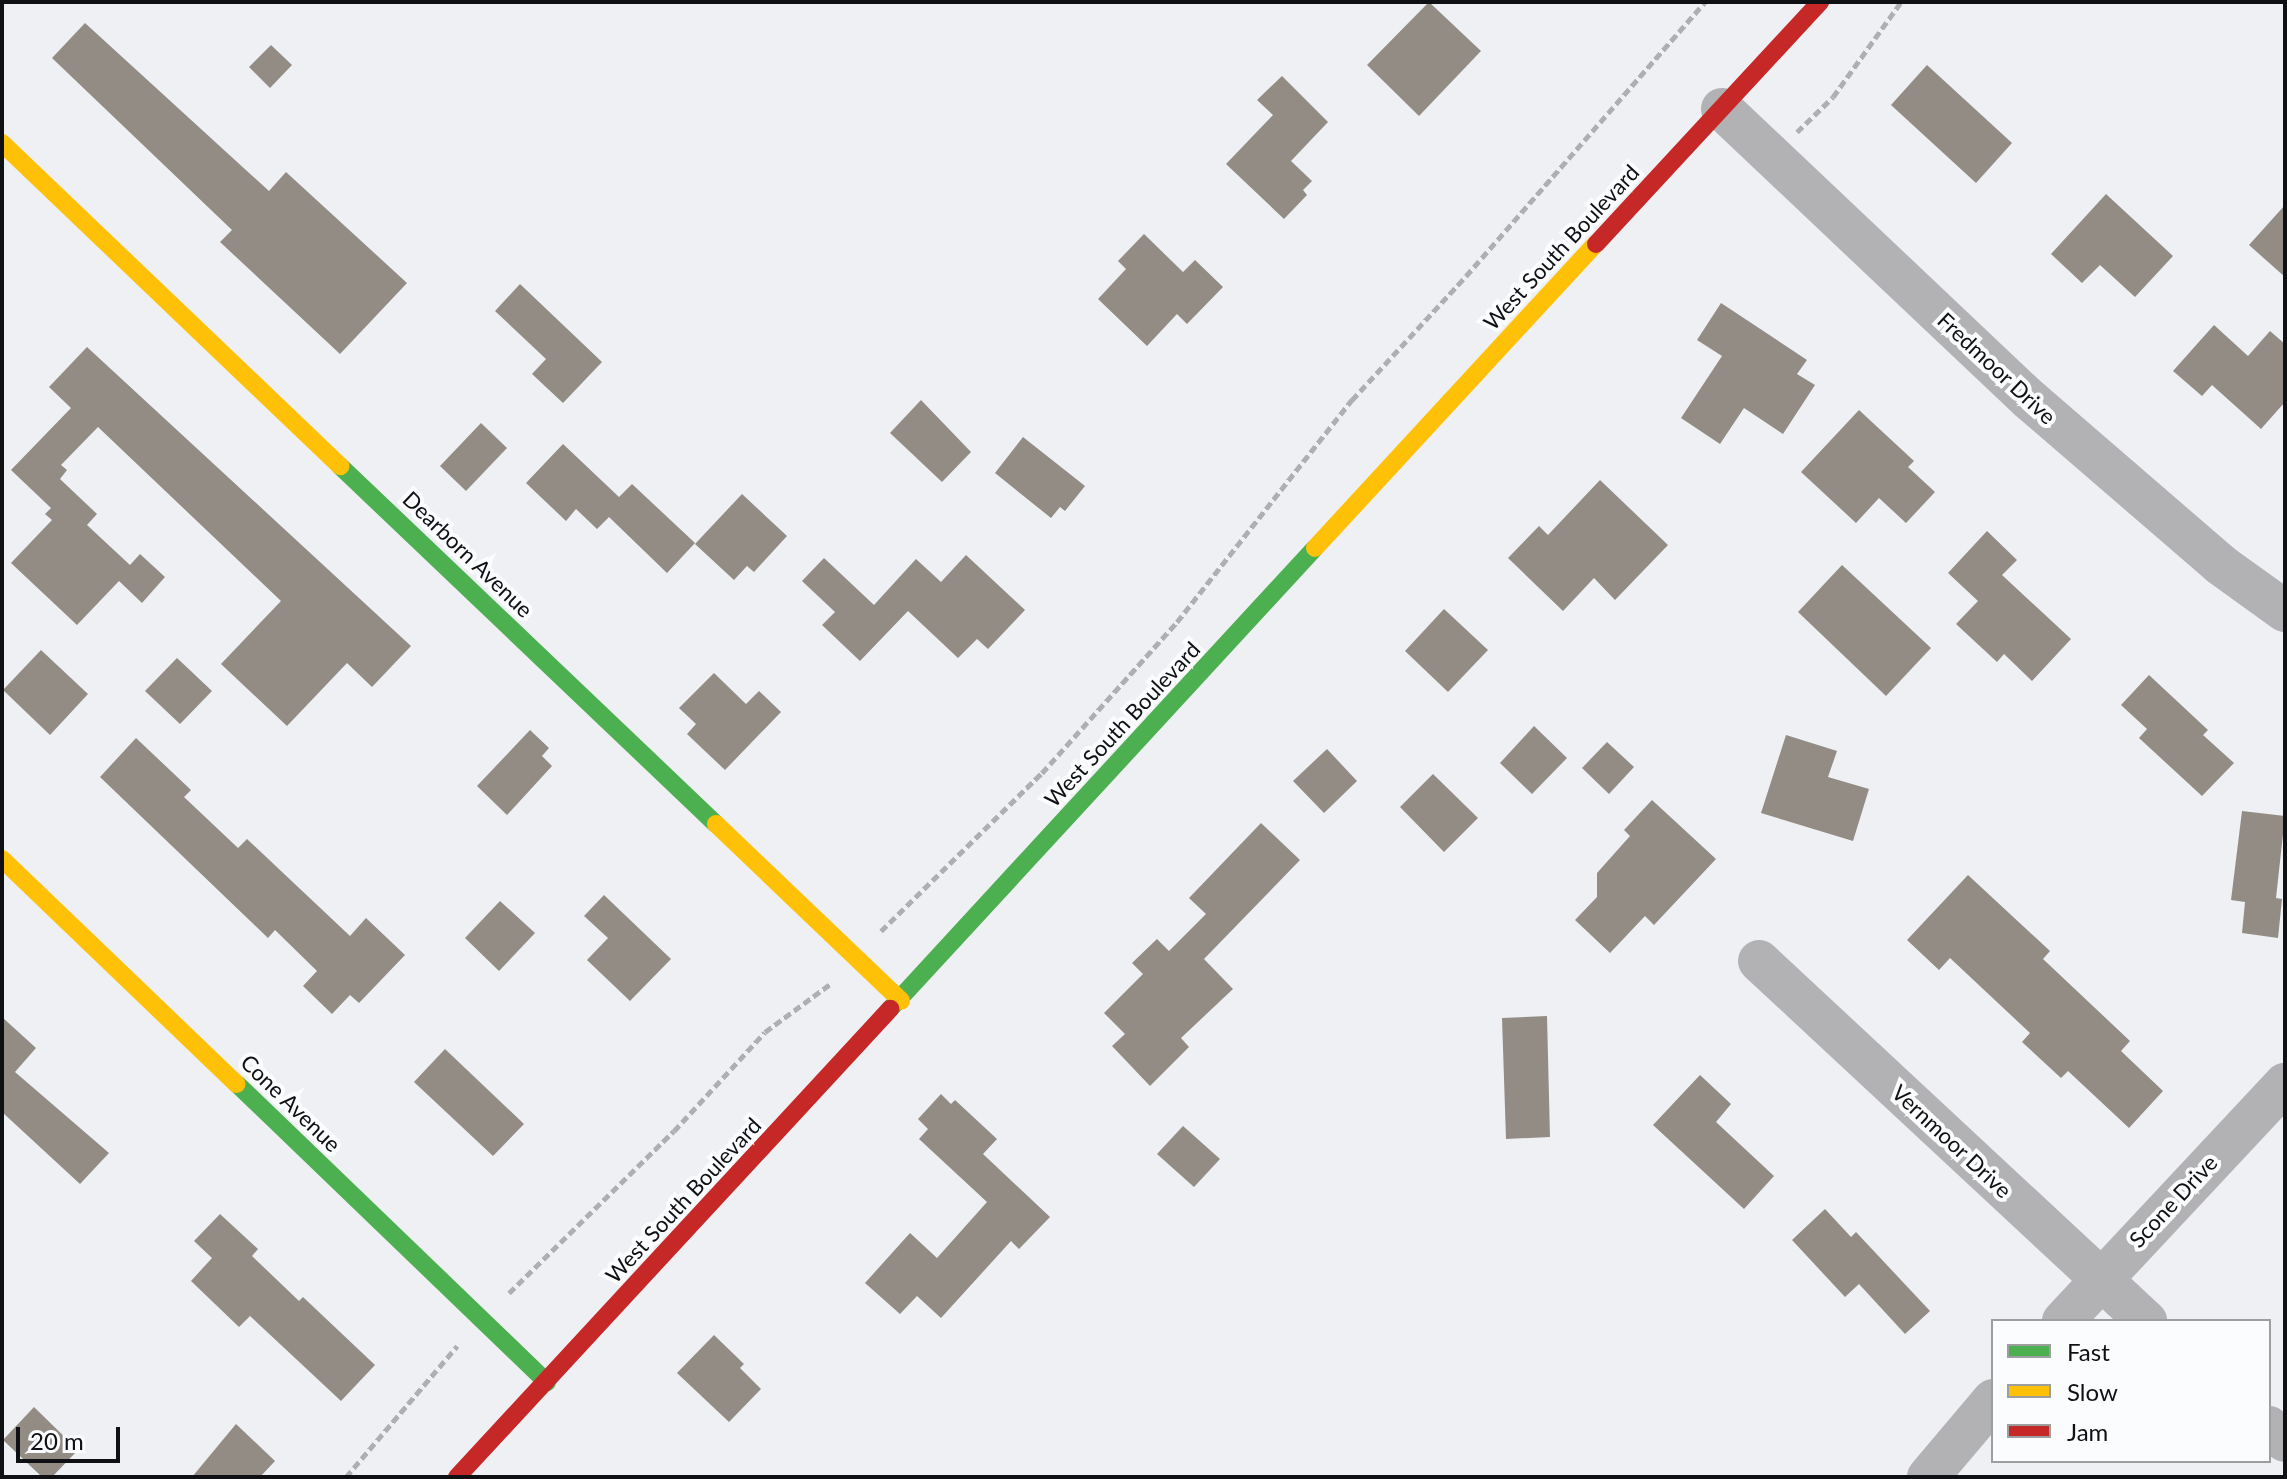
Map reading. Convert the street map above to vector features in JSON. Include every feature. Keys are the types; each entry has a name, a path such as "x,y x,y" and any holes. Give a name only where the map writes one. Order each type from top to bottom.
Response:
{"street":[{"name":"West South Boulevard","path":"457,1477 901,1001 1820,2"},
{"name":"Fredmoor Drive","path":"1722,109 2040,409 2221,565 2285,611"},
{"name":"Dearborn Avenue","path":"2,143 901,1001"},
{"name":"Cone Avenue","path":"2,859 547,1382"},
{"name":"Vernmoor Drive","path":"1759,961 2144,1319"},
{"name":"Scone Drive","path":"2065,1319 2285,1084"},
{"path":"1928,1477 1991,1402"}],"path":[{"path":"885,927 1042,773 1177,622 1342,412 1466,276 1705,2"},
{"path":"1787,143 1833,97 1901,2"},
{"path":"499,1302 674,1131 765,1032 825,989"},
{"path":"346,1477 463,1339"}],"building":[{"path":"1429,2 1481,51 1419,116 1367,65"},
{"path":"85,23 269,191 286,172 407,283 340,354 220,242 232,230 52,58"},
{"path":"271,45 292,65 270,88 249,67"},
{"path":"1927,65 2012,143 1976,183 1891,105"},
{"path":"1282,76 1328,122 1291,161 1312,181 1303,190 1307,195 1284,219 1226,164 1273,115 1257,100"},
{"path":"2106,194 2173,256 2135,297 2100,265 2082,283 2051,254"},
{"path":"2285,205 2285,277 2249,245"},
{"path":"1144,234 1183,272 1195,260 1223,287 1187,324 1177,314 1147,346 1098,299 1126,269 1118,261"},
{"path":"520,284 602,362 563,403 532,374 546,359 495,311"},
{"path":"1721,303 1807,360 1797,374 1815,385 1783,434 1744,408 1720,444 1681,418 1722,356 1697,340"},
{"path":"2214,325 2248,356 2270,331 2285,344 2285,402 2261,429 2212,385 2202,396 2173,371"},
{"path":"87,347 411,646 372,687 347,663 287,726 221,664 281,601 98,427 61,465 67,470 60,479 97,514 87,525 130,565 140,554 165,577 142,603 119,581 77,625 11,563 52,520 45,514 51,508 11,470 71,408 49,387"},
{"path":"921,400 971,452 942,482 890,433"},
{"path":"1859,410 1914,461 1908,467 1935,492 1906,523 1879,498 1856,523 1801,472"},
{"path":"481,423 507,448 466,491 440,466"},
{"path":"1023,437 1085,486 1065,511 1060,507 1051,518 995,473"},
{"path":"563,444 619,497 632,484 695,543 667,573 609,517 597,529 576,509 566,521 526,483"},
{"path":"1600,480 1668,545 1615,600 1594,578 1563,611 1508,558 1539,526 1548,535"},
{"path":"742,494 787,536 754,572 747,566 734,580 695,544"},
{"path":"1987,531 2017,560 2002,575 2071,639 2032,681 2004,654 1997,662 1956,624 1978,601 1948,573"},
{"path":"966,555 1025,610 988,649 977,639 958,658 908,611 860,661 822,625 835,612 802,581 824,558 874,605 916,559 941,582"},
{"path":"1842,565 1931,648 1886,696 1798,612"},
{"path":"1444,609 1488,650 1448,692 1405,651"},
{"path":"41,650 88,694 50,735 3,690"},
{"path":"177,658 212,691 180,724 145,691"},
{"path":"714,673 746,704 759,691 781,712 725,770 687,734 696,724 679,708"},
{"path":"2149,675 2208,730 2203,735 2234,763 2202,796 2139,738 2147,729 2121,705"},
{"path":"1534,726 1567,758 1532,794 1500,763"},
{"path":"530,730 549,748 542,756 552,766 507,815 477,786"},
{"path":"1786,735 1837,751 1828,777 1869,789 1853,841 1761,813"},
{"path":"136,738 191,790 184,797 238,848 247,839 350,936 366,918 405,955 359,1003 350,995 332,1014 303,986 317,971 275,930 268,938 100,777"},
{"path":"1607,742 1634,767 1609,794 1582,768"},
{"path":"1327,749 1357,781 1324,813 1293,781"},
{"path":"1433,774 1478,818 1444,852 1400,807"},
{"path":"1652,800 1716,859 1654,925 1645,916 1610,953 1575,920 1597,897 1597,873 1630,836 1624,830"},
{"path":"2242,811 2285,816 2276,898 2282,899 2278,938 2242,933 2245,902 2231,900"},
{"path":"1261,823 1300,860 1204,959 1233,989 1181,1038 1189,1047 1150,1086 1112,1046 1125,1034 1104,1013 1143,974 1132,963 1157,939 1169,951 1206,914 1189,898"},
{"path":"1968,875 2050,951 2043,959 2130,1041 2121,1051 2163,1091 2129,1128 2068,1071 2061,1078 2022,1042 2030,1033 1950,958 1939,970 1907,940"},
{"path":"604,895 671,959 630,1001 587,960 608,938 584,916"},
{"path":"500,901 535,933 499,971 465,938"},
{"path":"1547,1016 1550,1137 1506,1139 1502,1018"},
{"path":"2,1017 36,1048 15,1072 109,1153 80,1184 2,1112"},
{"path":"445,1049 524,1124 493,1156 414,1082"},
{"path":"1700,1075 1731,1104 1716,1122 1774,1176 1744,1209 1653,1125"},
{"path":"941,1094 951,1104 955,1100 997,1139 983,1154 1050,1217 1019,1249 1011,1241 941,1318 917,1296 900,1314 865,1283 910,1233 937,1258 987,1202 919,1139 928,1129 918,1119"},
{"path":"1183,1126 1220,1159 1194,1187 1157,1154"},
{"path":"1825,1209 1851,1237 1856,1232 1930,1311 1905,1334 1859,1284 1845,1297 1792,1240"},
{"path":"220,1214 258,1249 252,1256 299,1301 303,1297 375,1365 341,1401 250,1316 239,1327 191,1281 212,1258 194,1241"},
{"path":"714,1335 744,1364 740,1368 761,1389 729,1422 677,1373"},
{"path":"34,1407 78,1450 52,1477 42,1477 3,1440"},
{"path":"236,1424 275,1461 260,1477 192,1477"}],"traffic: fast":[{"path":"340,466 716,824"},
{"path":"890,1009 1315,548"},
{"path":"237,1084 547,1382"}],"traffic: slow":[{"path":"2,143 340,466"},
{"path":"1315,548 1596,244"},
{"path":"716,824 901,1001"},
{"path":"2,859 237,1084"}],"traffic: jam":[{"path":"1596,244 1820,2"},
{"path":"457,1477 890,1009"}]}
